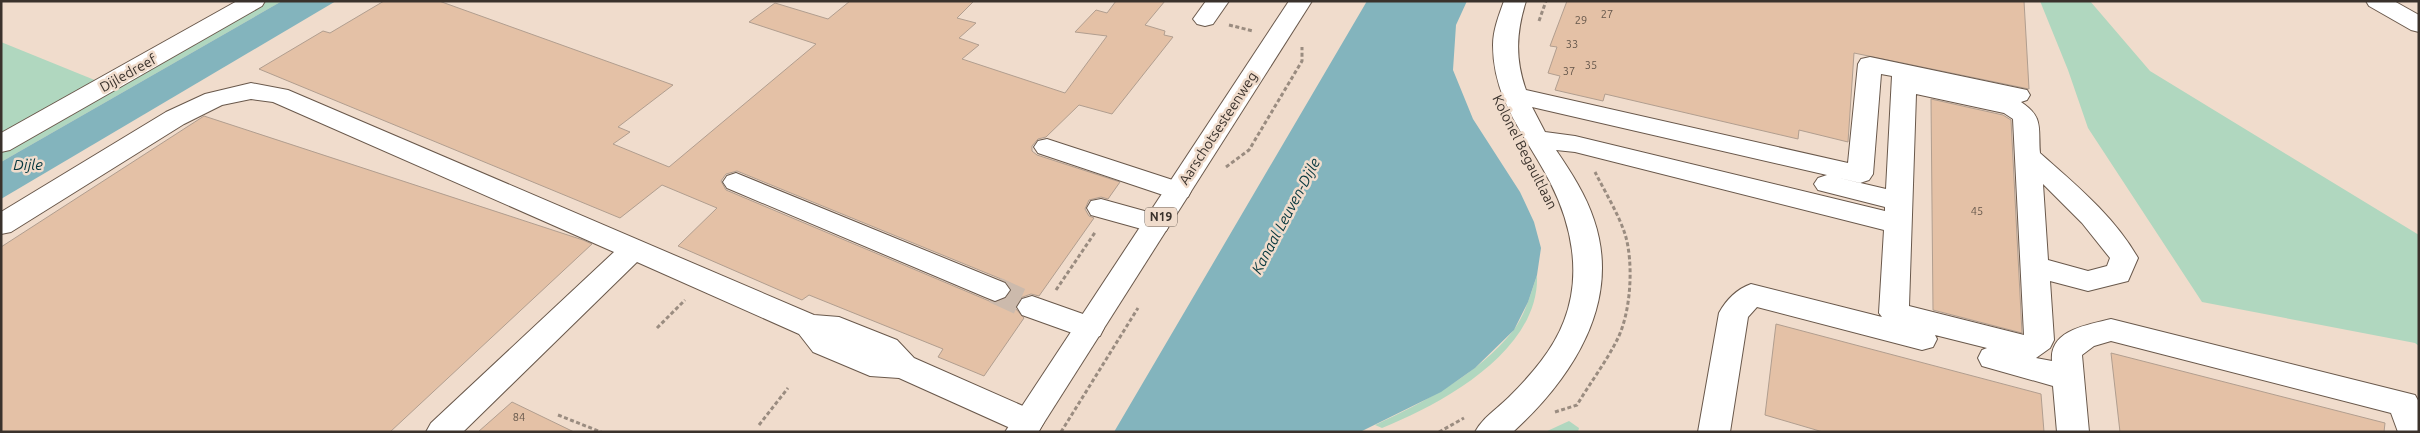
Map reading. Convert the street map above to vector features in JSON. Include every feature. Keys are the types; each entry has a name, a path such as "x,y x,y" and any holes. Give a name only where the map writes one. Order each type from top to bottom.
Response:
{"street":[{"name":"Dijledreef","path":"1,144 254,1"},
{"name":"Aarschotsesteenweg","path":"1025,427 1301,1"},
{"name":"Kolonel Begaultlaan","path":"1491,432 1522,406 1552,372 1570,342 1583,310 1588,279 1589,250 1582,221 1564,183 1536,140 1510,78 1505,46 1508,22 1516,1"},
{"path":"2378,1 2419,25"},
{"path":"1521,105 1860,174 1870,64 1905,78 2012,107 2025,116 2028,156 2039,340 2030,348 1894,312 1905,78"},
{"path":"1905,78 2018,95"},
{"path":"1,225 175,118 214,99 251,92 280,94 810,326 839,328 886,348 903,366 1025,427"},
{"path":"1521,105 1555,119 1899,213"},
{"path":"1536,140 1575,144 1899,213"},
{"path":"1047,147 1178,191"},
{"path":"2028,156 2089,211 2110,234 2124,258 2118,274 2088,281 2034,267"},
{"path":"736,182 995,290"},
{"path":"1099,219 1156,224"},
{"path":"442,432 634,249"},
{"path":"1714,432 1734,314 1752,295 2069,378"},
{"path":"1041,302 1088,328"},
{"path":"2073,432 2066,351 2084,337 2111,330 2404,404 2414,432"}],"path":[{"path":"1224,169 1249,150 1302,61 1302,43"},
{"path":"1041,302 1099,219"},
{"path":"657,328 688,298"},
{"path":"1061,432 1140,304"},
{"path":"759,425 788,388"},
{"path":"558,415 601,432"},
{"path":"1439,432 1466,416"}],"green space":[{"path":"263,1 282,1 1,162 1,149"},
{"path":"2040,1 2090,1 2150,71 2419,235 2419,346 2415,343 2202,302 2088,128 2068,70"},
{"path":"1,42 102,83 1,139"},
{"path":"1537,275 1534,302 1522,328 1505,350 1483,371 1432,405 1406,418 1382,428 1375,425 1450,386 1499,347 1521,318"},
{"path":"1569,421 1579,428 1578,432 1545,432"}],"water":[{"name":"Dijle","path":"282,1 336,1 1,199 1,162"},
{"name":"Kanaal Leuven-Dijle","path":"1367,1 1467,1 1456,25 1453,70 1473,119 1520,192 1534,222 1541,248 1537,275 1528,302 1514,330 1475,368 1441,392 1360,432 1114,432"}],"building":[{"path":"384,1 439,1 673,85 618,127 630,132 613,144 669,167 816,44 749,22 775,3 828,19 850,1 974,1 957,18 976,23 959,38 979,45 962,59 1065,93 1107,36 1075,32 1096,10 1107,13 1116,1 1165,1 1145,25 1165,31 1164,35 1173,37 1112,114 1079,105 1046,137 1038,139 1032,146 1032,151 1037,155 1120,182 1108,199 1101,197 1089,200 1085,209 1089,216 1094,218 1039,296 1031,294 1020,298 1015,308 1024,318 984,376 938,357 943,349 809,295 802,300 678,246 717,208 662,185 620,218 259,69 323,31 330,33","holes":["737,171 1006,281 1012,291 1006,299 994,303 726,190 721,181 726,174"]},
{"path":"1567,1 2024,1 2029,89 1854,53 1848,142 1799,130 1798,139 1605,94 1603,101 1555,90 1560,76 1548,73 1557,47 1550,46"},
{"path":"1931,99 2003,115 2011,120 2022,333 1933,310"},
{"path":"204,116 592,244 390,432 1,432 1,247"},
{"path":"1776,324 2041,394 2044,432 1823,432 1765,415"},
{"path":"2111,353 2385,423 2384,432 2120,432"},
{"path":"512,402 574,432 478,432"}],"tunnel":[{"path":"995,290 1032,307"}]}
